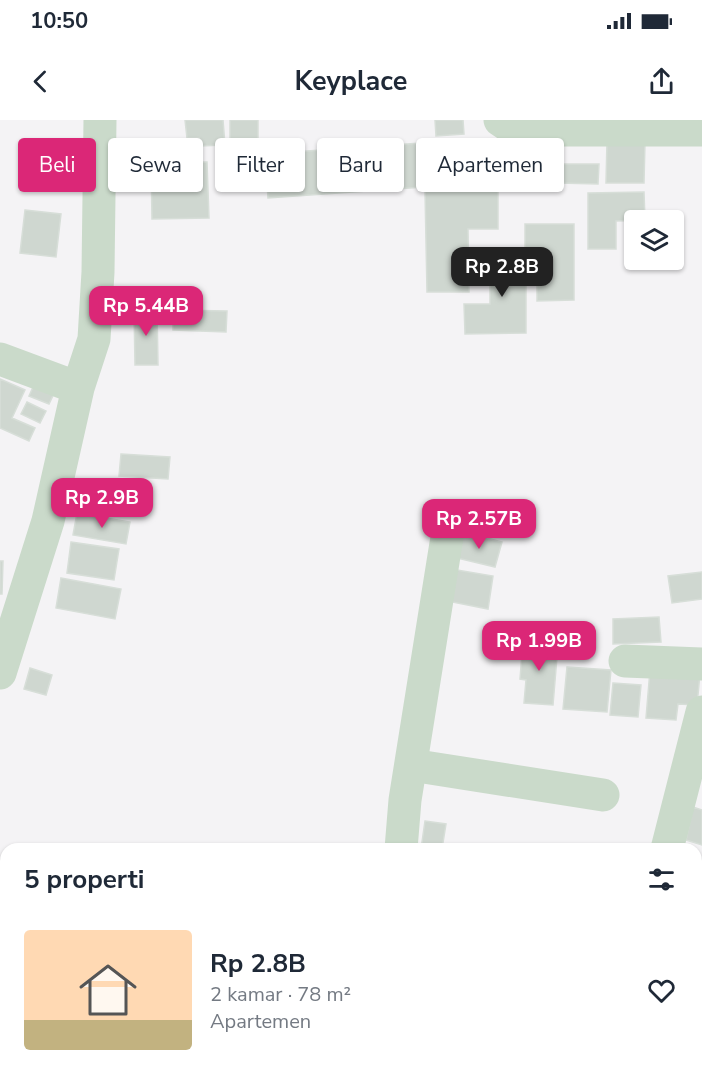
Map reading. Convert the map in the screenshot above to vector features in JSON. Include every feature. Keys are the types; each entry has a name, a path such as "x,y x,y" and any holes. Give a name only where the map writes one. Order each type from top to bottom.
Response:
{"street":[{"path":"0,673 7,624 48,521 78,388 94,339 98,272 100,120"},
{"path":"500,120 512,128 531,130 702,130"},
{"path":"0,359 78,388"},
{"path":"402,843 411,765 447,537"},
{"path":"625,661 702,664"},
{"path":"669,843 702,712"},
{"path":"411,765 603,795"}],"building":[{"path":"185,120 223,120 224,138 215,138 215,145 203,146 203,138 187,138"},
{"path":"230,120 258,120 258,138 230,138"},
{"path":"435,120 463,120 464,134 436,136"},
{"path":"607,141 645,142 644,183 606,183"},
{"path":"416,143 416,188 404,188 404,144"},
{"path":"317,150 317,192 353,192 268,198 268,192 305,192 305,151"},
{"path":"203,162 207,162 209,218 152,219 152,192 203,192"},
{"path":"564,164 599,164 598,184 564,183"},
{"path":"425,192 498,192 498,229 468,229 469,292 427,292"},
{"path":"644,192 645,210 624,210 624,221 616,221 616,249 588,249 588,193"},
{"path":"25,210 61,214 56,257 20,253"},
{"path":"525,224 574,224 574,300 537,301 537,249 525,249"},
{"path":"490,251 526,251 526,333 465,334 464,304 490,304"},
{"path":"157,308 158,365 135,365 134,309"},
{"path":"173,310 227,311 226,332 173,330"},
{"path":"38,376 58,385 49,404 29,396"},
{"path":"0,379 25,390 12,418 35,428 29,441 0,428"},
{"path":"27,402 46,411 40,423 21,414"},
{"path":"121,454 170,457 168,479 119,476"},
{"path":"87,482 125,484 123,503 86,501"},
{"path":"77,513 130,522 126,544 73,535"},
{"path":"464,532 502,542 495,567 457,558"},
{"path":"71,542 119,549 114,580 67,573"},
{"path":"0,561 3,561 2,594 0,594"},
{"path":"457,570 493,576 488,609 452,602"},
{"path":"702,572 702,599 672,603 668,576"},
{"path":"61,578 121,589 115,619 56,608"},
{"path":"659,617 661,642 613,644 613,619"},
{"path":"523,641 558,645 553,705 524,703 526,680 520,679"},
{"path":"567,667 611,670 607,712 563,709"},
{"path":"30,668 52,675 46,695 24,689"},
{"path":"650,670 700,674 697,705 678,704 676,720 646,718"},
{"path":"613,683 641,685 638,717 610,715"},
{"path":"693,807 702,810 702,843 686,840"},
{"path":"425,821 446,824 443,843 422,843"}]}
